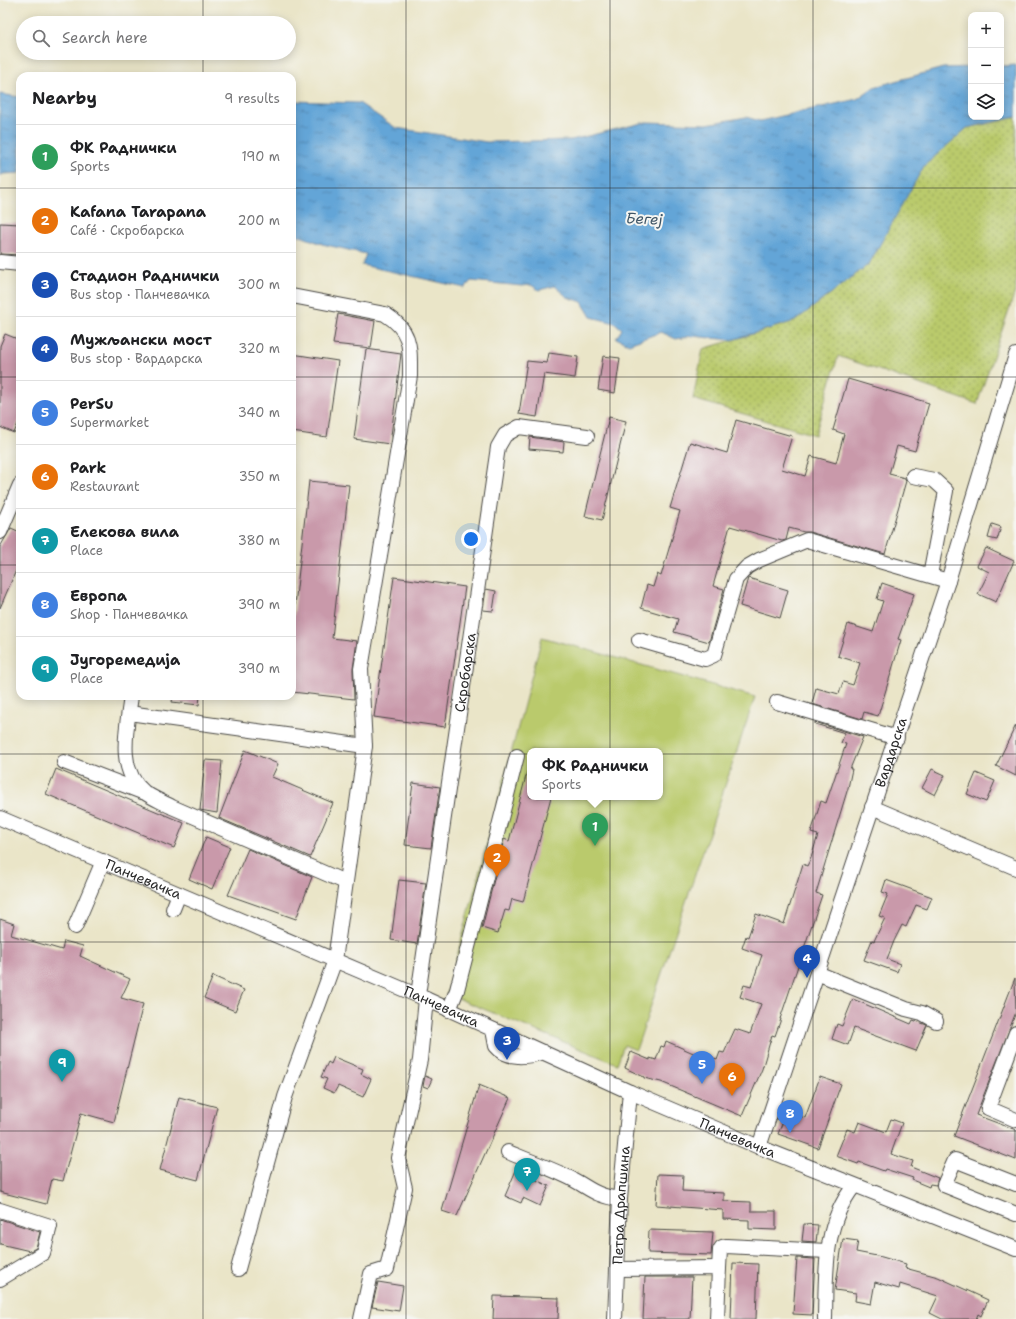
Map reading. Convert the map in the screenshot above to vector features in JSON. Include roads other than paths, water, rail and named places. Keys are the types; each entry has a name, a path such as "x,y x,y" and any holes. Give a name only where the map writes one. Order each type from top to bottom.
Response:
{"street":[{"path":"0,262 16,264"},
{"path":"238,1269 285,1097 335,960 365,746 361,669 410,376 410,348 406,333 398,322 385,314 296,297"},
{"name":"Вардарска","path":"759,1147 872,807 897,738 948,581 1016,355"},
{"name":"Скробарска","path":"361,1319 371,1274 387,1270 405,1188 398,1158 420,1060 422,997 498,447 505,435 520,427 587,436"},
{"path":"913,476 934,480 946,491 930,575"},
{"path":"0,532 16,494"},
{"path":"639,640 705,659 714,655 736,579 747,567 759,560 807,540 948,581"},
{"path":"131,700 126,749 127,768 133,780 145,793"},
{"path":"777,702 897,738"},
{"path":"129,713 365,746"},
{"path":"449,1010 457,990 518,756"},
{"path":"64,762 145,793 172,807 345,882"},
{"path":"872,807 1016,868"},
{"name":"Панчевачка","path":"0,818 422,997 630,1092 759,1147 854,1186 1016,1249"},
{"path":"75,927 103,861"},
{"path":"173,909 179,894"},
{"path":"817,973 906,1009 922,1013 936,1021"},
{"path":"1016,1032 988,1108 1016,1120"},
{"name":"Петра Драпшина","path":"615,1319 620,1199 630,1092"},
{"path":"508,1152 567,1176 594,1193 605,1197 620,1199"},
{"path":"1016,1184 955,1160 944,1185 1016,1214"},
{"path":"825,1319 827,1251 836,1214 844,1199 854,1186"},
{"path":"0,1210 50,1226 43,1254 0,1280"},
{"path":"717,1319 718,1268 720,1250 722,1247 827,1251"},
{"path":"617,1269 718,1268"}],"water":[{"path":"1016,65 1016,117 1004,120 1004,66"},
{"name":"Бегеј","path":"968,67 968,120 1003,120 967,128 924,166 869,264 795,321 732,340 692,336 676,339 661,332 629,344 616,338 622,329 615,323 591,317 582,302 567,297 555,286 539,290 531,285 522,286 471,281 465,288 362,265 366,254 322,244 296,234 296,101 359,103 396,128 487,142 571,140 646,122 707,124 746,117 760,121 857,99 874,87 943,68"},
{"path":"0,94 16,96 16,173 3,174 0,176"}],"place":[{"name":"ФК Раднички","path":"595,846"},
{"name":"Kafana Tarapana","path":"497,877"},
{"name":"Мужљански мост","path":"807,978"},
{"name":"Стадион Раднички","path":"507,1060"},
{"name":"Југоремедија","path":"62,1082"},
{"name":"PerSu","path":"702,1084"},
{"name":"Park","path":"732,1096"},
{"name":"Европа","path":"790,1133"},
{"name":"Елекова вила","path":"527,1191"}]}
